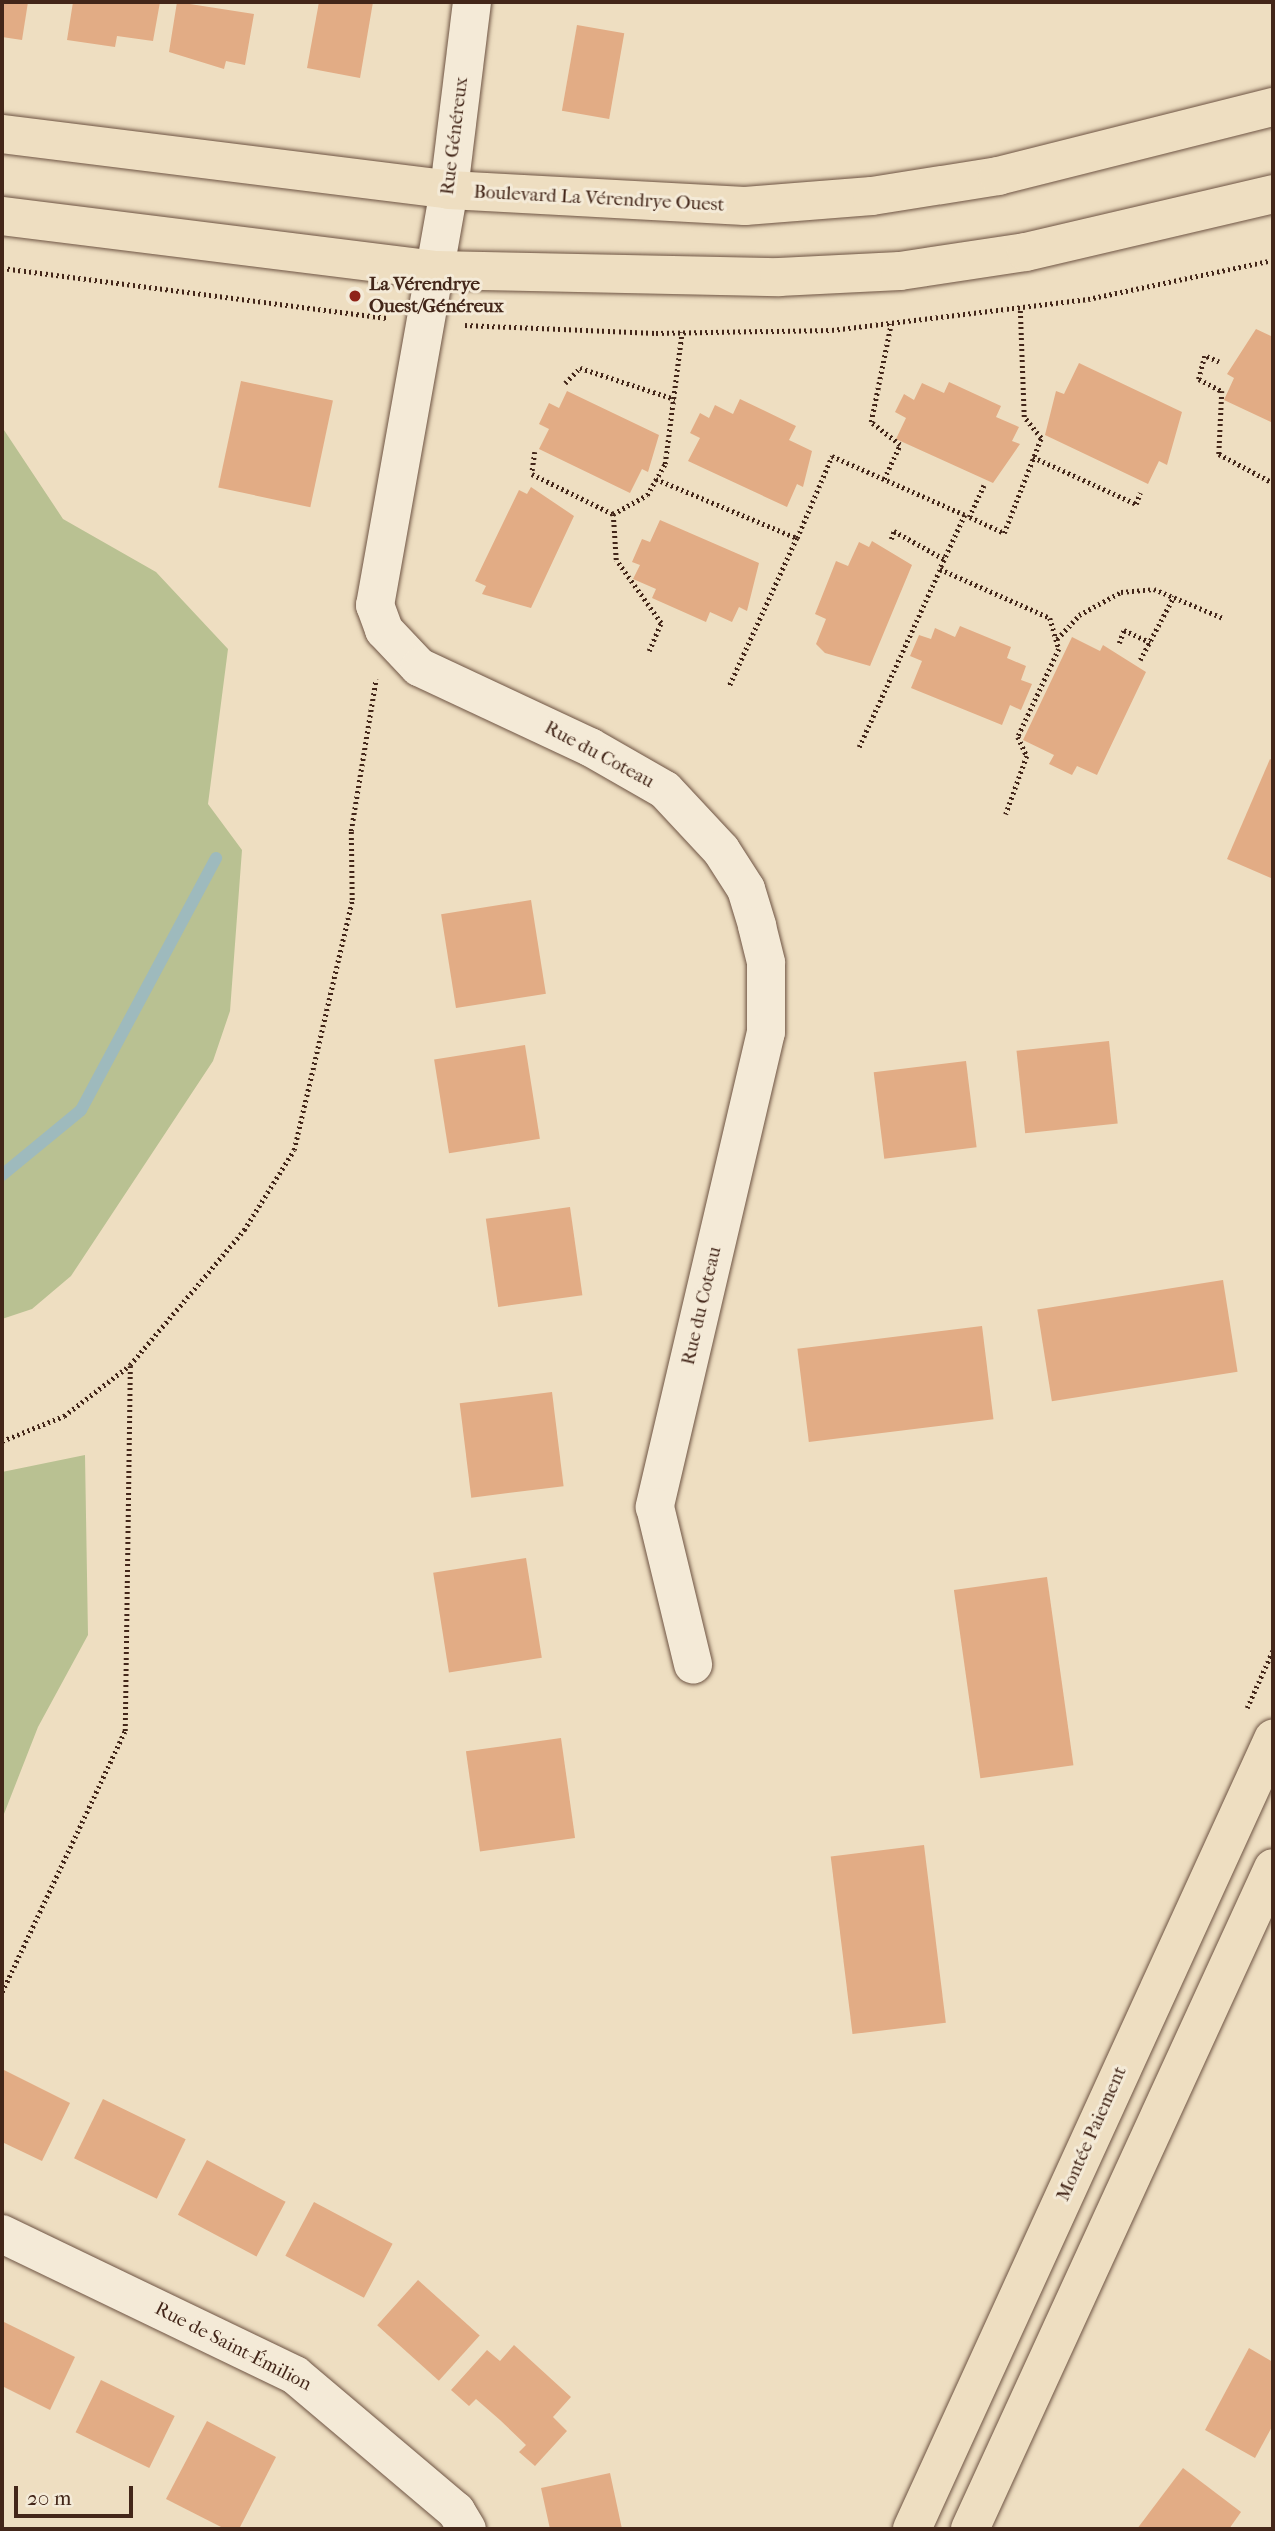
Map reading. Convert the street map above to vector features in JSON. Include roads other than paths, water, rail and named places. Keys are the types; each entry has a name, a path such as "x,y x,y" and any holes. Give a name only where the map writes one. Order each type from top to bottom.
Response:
{"main road":[{"name":"Boulevard La Vérendrye Ouest","path":"2,134 449,190 632,204 745,206 872,196 998,176 1273,107"},
{"path":"2,216 436,270 655,278 900,271 1026,253 1273,194"},
{"name":"Montée Paiement","path":"912,2529 1273,1739"},
{"path":"970,2529 1273,1868"}],"street":[{"name":"Rue Généreux","path":"436,270 449,190 472,2"},
{"name":"Rue du Coteau","path":"436,270 428,324 375,578 383,630 419,667 590,747 665,790 721,850 746,889 766,963 766,1032 655,1507 692,1664"},
{"name":"Rue de Saint-Émilion","path":"2,2234 295,2375 446,2502 467,2529"}],"waterway":[{"path":"2,1175 81,1110 216,858"}],"place":[{"name":"La Vérendrye Ouest/Généreux","path":"355,296"}]}
